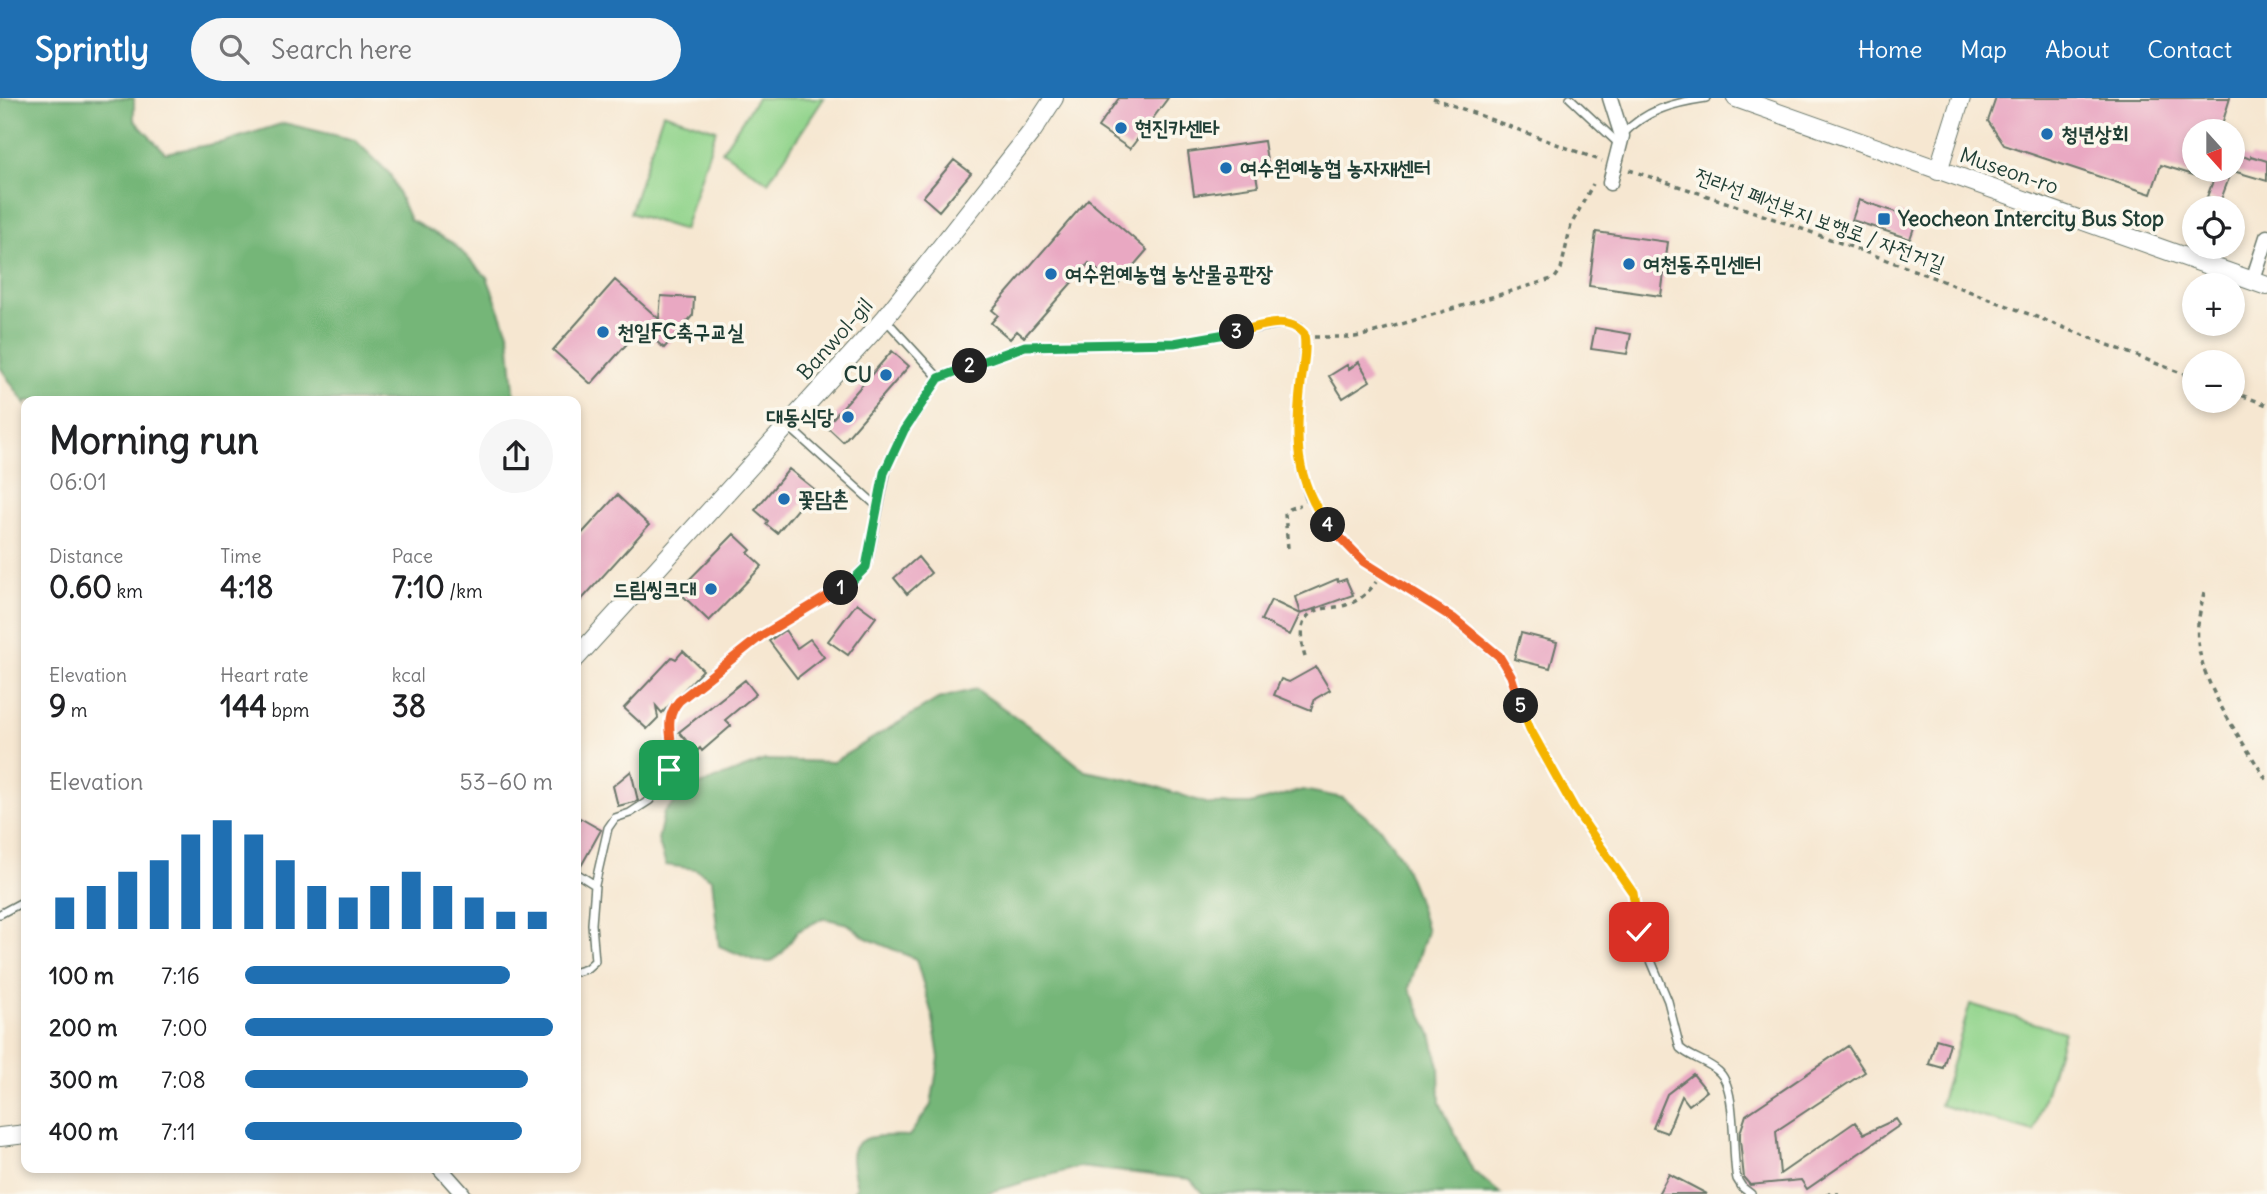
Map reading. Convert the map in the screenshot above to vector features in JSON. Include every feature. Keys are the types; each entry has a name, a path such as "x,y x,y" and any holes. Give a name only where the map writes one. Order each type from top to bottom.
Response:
{"street":[{"name":"Banwol-gil","path":"581,652 885,318 1033,130 1054,98"},
{"path":"1610,98 1621,141 1610,183"},
{"name":"Museon-ro","path":"1736,98 2260,283"},
{"path":"1938,171 1961,98"},
{"path":"2260,283 2267,237"},
{"path":"0,1137 21,1135"},
{"path":"444,1173 463,1194"}],"lane":[{"path":"1570,98 1621,141 1631,125 1652,111 1671,104 1706,98"},
{"path":"885,318 939,378"},
{"path":"581,970 595,961 592,923 595,885 610,821 650,800 669,770 673,754 670,714 673,708 691,690 761,636 862,572 868,562 888,463 904,430 939,378 1025,346 1174,343 1283,323 1295,325 1305,337 1297,427 1302,472 1312,501 1348,547 1381,575 1465,626 1499,656 1506,667 1530,729 1574,808 1633,893 1639,932 1668,1001 1680,1048 1716,1069 1724,1079 1730,1099 1737,1179 1751,1194"},
{"path":"787,425 878,507"},
{"path":"581,876 595,885"},
{"path":"0,914 21,903"}],"path":[{"name":"전라선 폐선부지 보행로 / 자전거길","path":"1433,98 1615,166 1916,271 2182,373"},
{"path":"1305,337 1365,335 1555,278 1561,269 1571,225 1594,183"},
{"path":"2245,397 2267,405"},
{"path":"1288,548 1285,514 1292,508 1312,501"},
{"path":"1305,657 1300,637 1310,615 1318,610 1343,607 1358,600 1381,575"},
{"path":"2204,592 2198,631 2201,658 2226,715 2267,781"},
{"path":"1826,1194 1839,1194"}],"green space":[{"path":"0,98 134,98 134,120 165,153 224,142 284,123 355,140 390,174 410,220 453,243 487,277 509,335 515,396 21,398 0,367"},
{"path":"757,98 824,98 768,182 722,151"},
{"path":"663,113 716,130 684,230 630,213"},
{"path":"976,689 1044,737 1085,771 1146,783 1208,804 1250,804 1303,790 1343,798 1380,828 1401,858 1427,931 1409,988 1431,1034 1439,1067 1440,1103 1473,1171 1501,1194 1203,1194 1190,1179 1079,1167 982,1194 851,1194 857,1187 852,1158 858,1143 874,1137 909,1136 931,1105 939,1058 933,1018 916,959 866,938 848,924 823,918 798,931 783,952 771,962 756,961 719,946 712,879 695,869 666,865 658,840 664,812 692,788 765,760 833,762 938,699"},
{"path":"1970,1004 2064,1032 2034,1132 1940,1105"}],"building":[{"path":"1119,98 1168,98 1130,149 1098,127"},
{"path":"1996,98 2230,98 2224,119 2182,119 2182,171 2161,165 2151,194 2004,145 1988,121"},
{"name":"여수원예농협 농자재센터","path":"1264,141 1268,167 1255,169 1258,186 1194,195 1188,152"},
{"path":"2245,157 2267,161 2267,181 2245,175"},
{"path":"954,160 971,173 939,211 923,197"},
{"path":"2213,182 2228,182 2222,196 2207,196"},
{"name":"여수원예농협 농산물공판장","path":"1088,199 1147,250 1116,286 1089,263 1024,337 1017,331 1010,339 991,323 998,315 992,310"},
{"name":"Yeocheon Intercity Bus Stop","path":"1859,200 1917,219 1910,239 1852,220"},
{"name":"여천동주민센터","path":"1596,232 1668,242 1661,296 1589,286"},
{"name":"천일FC축구교실","path":"615,280 659,319 661,296 694,298 693,315 664,348 641,328 591,384 553,350"},
{"path":"1595,328 1631,334 1627,354 1591,349"},
{"path":"892,351 909,366 843,442 826,426"},
{"path":"1359,362 1370,381 1343,398 1329,376 1347,365 1349,369"},
{"path":"789,469 814,489 777,533 755,510"},
{"path":"617,495 649,525 581,600 581,535"},
{"path":"734,534 751,550 748,553 762,566 709,621 678,591"},
{"path":"918,557 931,573 907,594 894,578"},
{"path":"1337,579 1338,582 1346,579 1353,595 1300,614 1295,597"},
{"path":"1271,600 1300,614 1290,635 1261,620"},
{"path":"857,603 876,617 848,655 828,641"},
{"path":"785,630 797,648 810,639 824,657 797,678 769,641"},
{"path":"1521,633 1557,642 1550,668 1514,659"},
{"path":"683,651 703,670 662,713 656,706 658,718 647,729 624,708 672,657 676,659"},
{"path":"1316,667 1330,690 1315,699 1311,710 1274,695 1281,679 1289,682"},
{"path":"745,680 756,694 725,720 731,726 702,751 700,748 696,752 679,732"},
{"path":"662,746 663,768 659,775 650,776 648,758"},
{"path":"631,771 638,801 618,806 613,786"},
{"path":"581,819 601,830 581,866"},
{"path":"1936,1039 1950,1043 1943,1068 1929,1064"},
{"path":"1848,1046 1865,1072 1776,1131 1780,1174 1855,1122 1864,1134 1896,1119 1900,1125 1807,1189 1801,1180 1750,1185 1744,1178 1740,1140 1746,1115"},
{"path":"1693,1074 1707,1091 1689,1105 1682,1096 1667,1133 1653,1128 1667,1094"},
{"path":"1669,1174 1707,1194 1658,1194"}],"place":[{"name":"현진카센타","path":"1121,128"},
{"name":"청년상회","path":"2047,134"},
{"name":"여수원예농협 농자재센터","path":"1226,168"},
{"name":"Yeocheon Intercity Bus Stop","path":"1884,219"},
{"name":"여천동주민센터","path":"1629,264"},
{"name":"여수원예농협 농산물공판장","path":"1051,274"},
{"name":"천일FC축구교실","path":"603,332"},
{"name":"CU","path":"886,375"},
{"name":"대동식당","path":"848,417"},
{"name":"꽃담촌","path":"784,499"},
{"name":"드림씽크대","path":"711,589"}],"route":[{"path":"669,770 673,761 670,714 679,701 761,636 853,580 866,567 884,473 904,430 939,378 1025,346 1174,343 1286,323 1295,325 1305,337 1297,427 1300,465 1309,497 1331,528 1364,562 1465,626 1503,661 1530,729 1574,808 1633,893 1639,932"}]}
